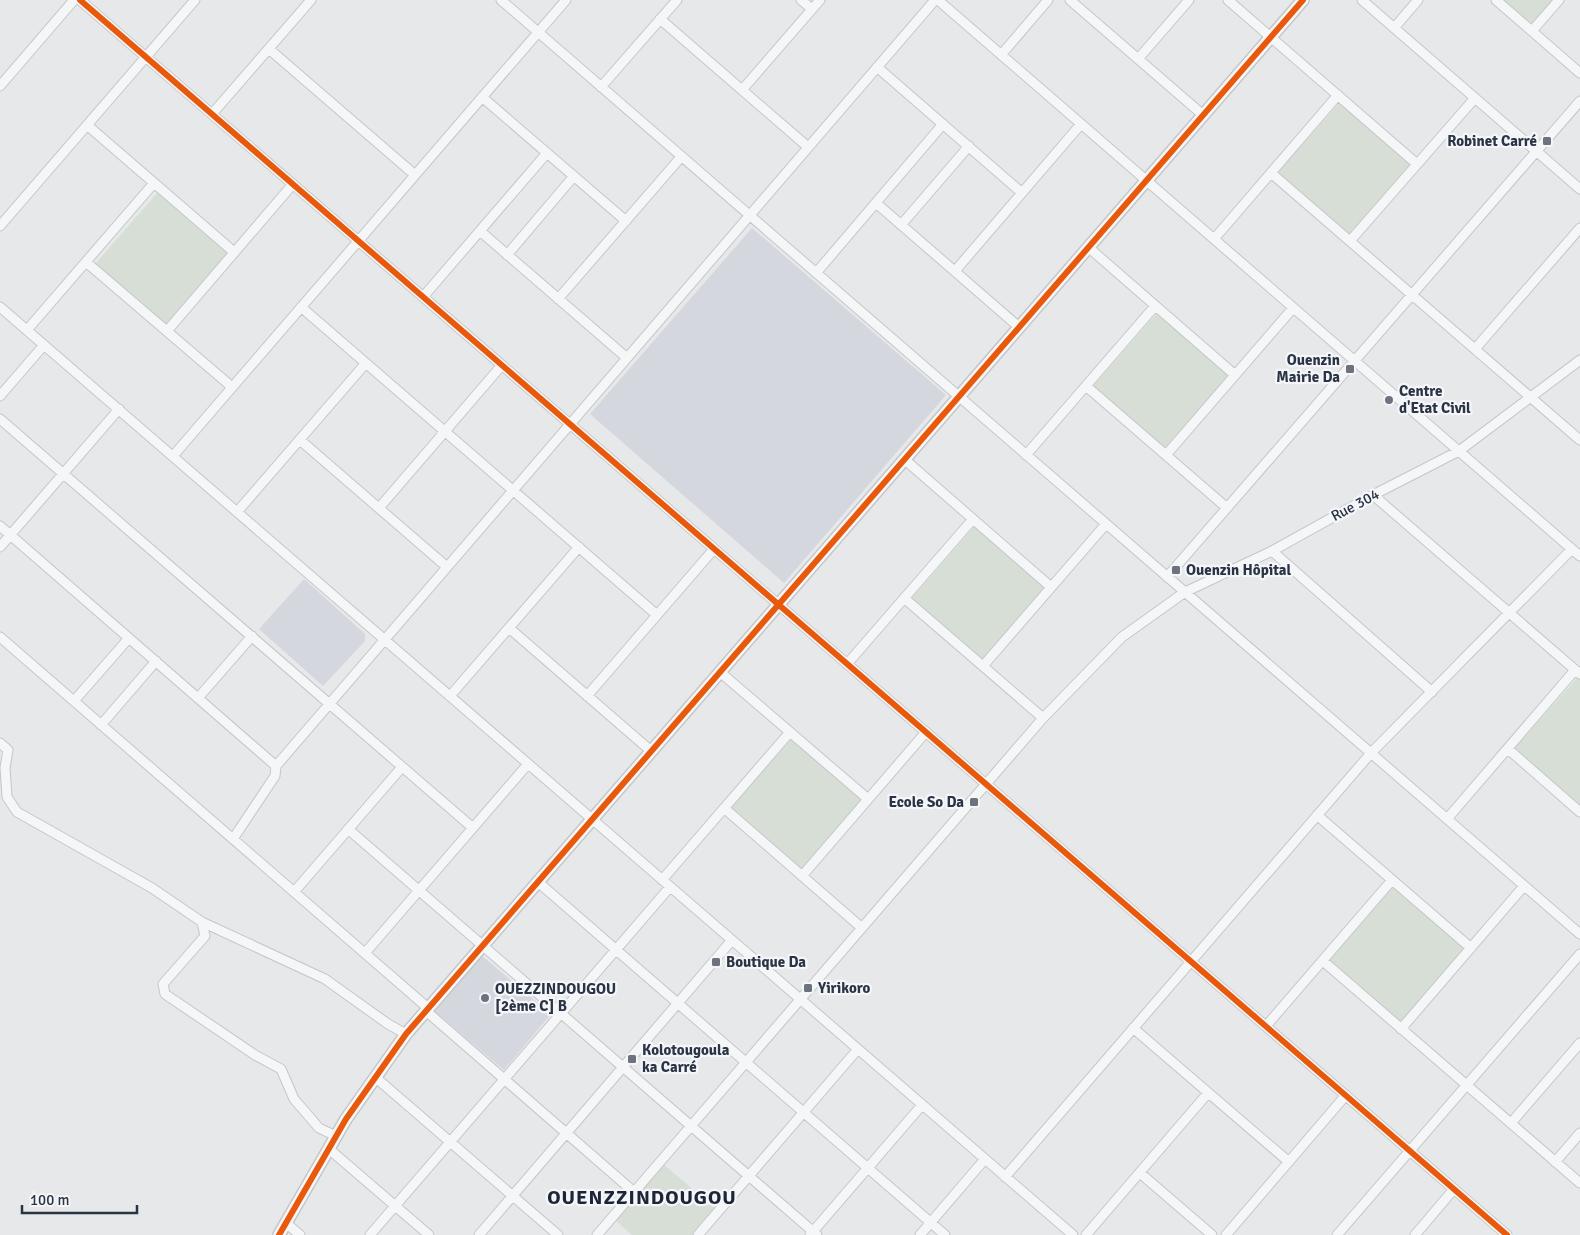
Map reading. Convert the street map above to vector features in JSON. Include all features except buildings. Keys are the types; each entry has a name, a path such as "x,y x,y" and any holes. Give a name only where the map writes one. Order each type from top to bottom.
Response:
{"street":[{"path":"0,86 74,0"},
{"path":"80,0 1454,1189 1496,1231 1508,1235"},
{"path":"0,226 195,0"},
{"path":"212,114 311,0"},
{"path":"501,0 1580,934"},
{"path":"172,456 566,0"},
{"path":"602,87 677,0"},
{"path":"801,0 812,9"},
{"path":"742,90 820,0"},
{"path":"233,839 275,776 276,766 936,0 1082,124 1580,556"},
{"path":"1001,55 1048,0"},
{"path":"1070,0 1203,115"},
{"path":"1138,59 1189,0"},
{"path":"1228,0 1417,164"},
{"path":"279,1235 346,1119 406,1034 1303,0"},
{"path":"1362,0 1580,189"},
{"path":"1394,28 1418,0"},
{"path":"1496,0 1580,73"},
{"path":"1532,31 1559,0"},
{"path":"660,19 808,147"},
{"path":"269,48 415,175"},
{"path":"877,67 1022,193"},
{"path":"1214,239 1338,95"},
{"path":"482,97 626,221"},
{"path":"1350,242 1475,98"},
{"path":"1167,577 1580,101"},
{"path":"816,273 944,124"},
{"path":"955,271 1082,124"},
{"path":"87,125 234,252"},
{"path":"901,225 969,146"},
{"path":"423,297 547,153"},
{"path":"558,299 682,156"},
{"path":"1271,173 1580,440"},
{"path":"506,254 574,176"},
{"path":"27,330 154,183"},
{"path":"166,331 293,184"},
{"path":"876,203 1019,327"},
{"path":"1475,349 1580,228"},
{"path":"480,232 626,358"},
{"path":"1088,248 1235,375"},
{"path":"86,262 232,387"},
{"path":"1026,455 1155,306"},
{"path":"0,307 1073,1235"},
{"path":"301,307 657,615"},
{"path":"1166,455 1293,308"},
{"path":"0,396 44,345"},
{"name":"Rue 304","path":"597,1235 1043,718 1122,637 1185,592 1272,551 1373,495 1459,451 1580,360"},
{"path":"237,512 366,363"},
{"path":"379,508 502,365"},
{"path":"1086,386 1227,508"},
{"path":"0,546 118,409"},
{"path":"0,419 473,828"},
{"path":"300,440 447,567"},
{"path":"904,460 1051,587"},
{"path":"1373,495 1578,672 1447,819"},
{"path":"848,664 973,519"},
{"path":"983,666 1106,524"},
{"path":"0,526 276,766"},
{"path":"450,696 579,547"},
{"path":"587,696 714,548"},
{"path":"1005,1177 1371,753 1572,549"},
{"path":"1272,551 1432,692"},
{"path":"904,598 1043,718"},
{"path":"509,628 651,751"},
{"path":"198,698 252,636"},
{"path":"0,637 365,953 504,1079 634,1192"},
{"path":"74,701 129,638"},
{"path":"101,725 156,661"},
{"path":"720,672 868,799"},
{"path":"662,880 790,732"},
{"path":"802,876 926,732"},
{"path":"0,743 8,750 5,768 7,797 17,812 152,888 202,922 325,979 388,1024 406,1034"},
{"path":"1508,749 1580,812"},
{"path":"365,953 528,764"},
{"path":"294,892 402,767"},
{"path":"724,808 862,928"},
{"path":"1317,815 1471,948"},
{"path":"348,829 749,1176 813,1234 922,1105"},
{"path":"1266,1026 1392,880"},
{"path":"538,882 945,1235"},
{"path":"1402,1029 1524,886"},
{"path":"370,1235 670,887"},
{"path":"202,922 205,936 163,984 165,994 255,1055 281,1068 294,1099 319,1128 336,1136"},
{"path":"479,1235 732,940"},
{"path":"1337,1235 1580,954"},
{"path":"1323,961 1580,1183"},
{"path":"1133,1028 1288,1162"},
{"path":"1511,1123 1580,1043"},
{"path":"698,1235 858,1049"},
{"path":"376,1077 558,1235"},
{"path":"1086,1235 1208,1093"},
{"path":"1226,1235 1346,1096"},
{"path":"1555,1162 1580,1133"},
{"path":"329,1148 429,1235"},
{"path":"920,1235 985,1159"},
{"path":"1140,1173 1212,1235"},
{"path":"1415,1235 1454,1189"},
{"path":"286,1223 300,1235"}],"shaded area":[{"path":"1500,0 1553,0 1530,26"},
{"path":"1341,101 1412,164 1348,237 1276,175"},
{"path":"159,191 230,254 166,327 95,264"},
{"path":"752,228 946,395 784,583 590,414"},
{"path":"1157,313 1229,376 1164,449 1093,386"},
{"path":"975,526 1046,588 982,662 911,599"},
{"path":"304,579 365,634 365,641 323,686 259,629"},
{"path":"1580,677 1580,807 1514,749"},
{"path":"793,737 864,800 800,873 729,810"},
{"path":"1393,885 1465,948 1400,1022 1329,959"},
{"path":"481,955 551,1014 504,1070 434,1011"},
{"path":"662,1163 717,1210 695,1235 632,1235 614,1219"}],"cycle path":[{"path":"80,0 1507,1235"},
{"path":"279,1235 346,1119 406,1034 1303,0"}],"place":[{"name":"Robinet Carré","path":"1547,141"},
{"name":"Ouenzin Mairie Da","path":"1350,369"},
{"name":"Centre d'Etat Civil","path":"1389,400"},
{"name":"Ouenzin Hôpital","path":"1176,570"},
{"name":"Ecole So Da","path":"974,802"},
{"name":"Boutique Da","path":"716,962"},
{"name":"Yirikoro","path":"808,988"},
{"name":"OUEZZINDOUGOU [2ème C] B","path":"485,998"},
{"name":"Kolotougoula ka Carré","path":"632,1059"}],"district":[{"name":"OUENZZINDOUGOU","path":"642,1197"}]}
